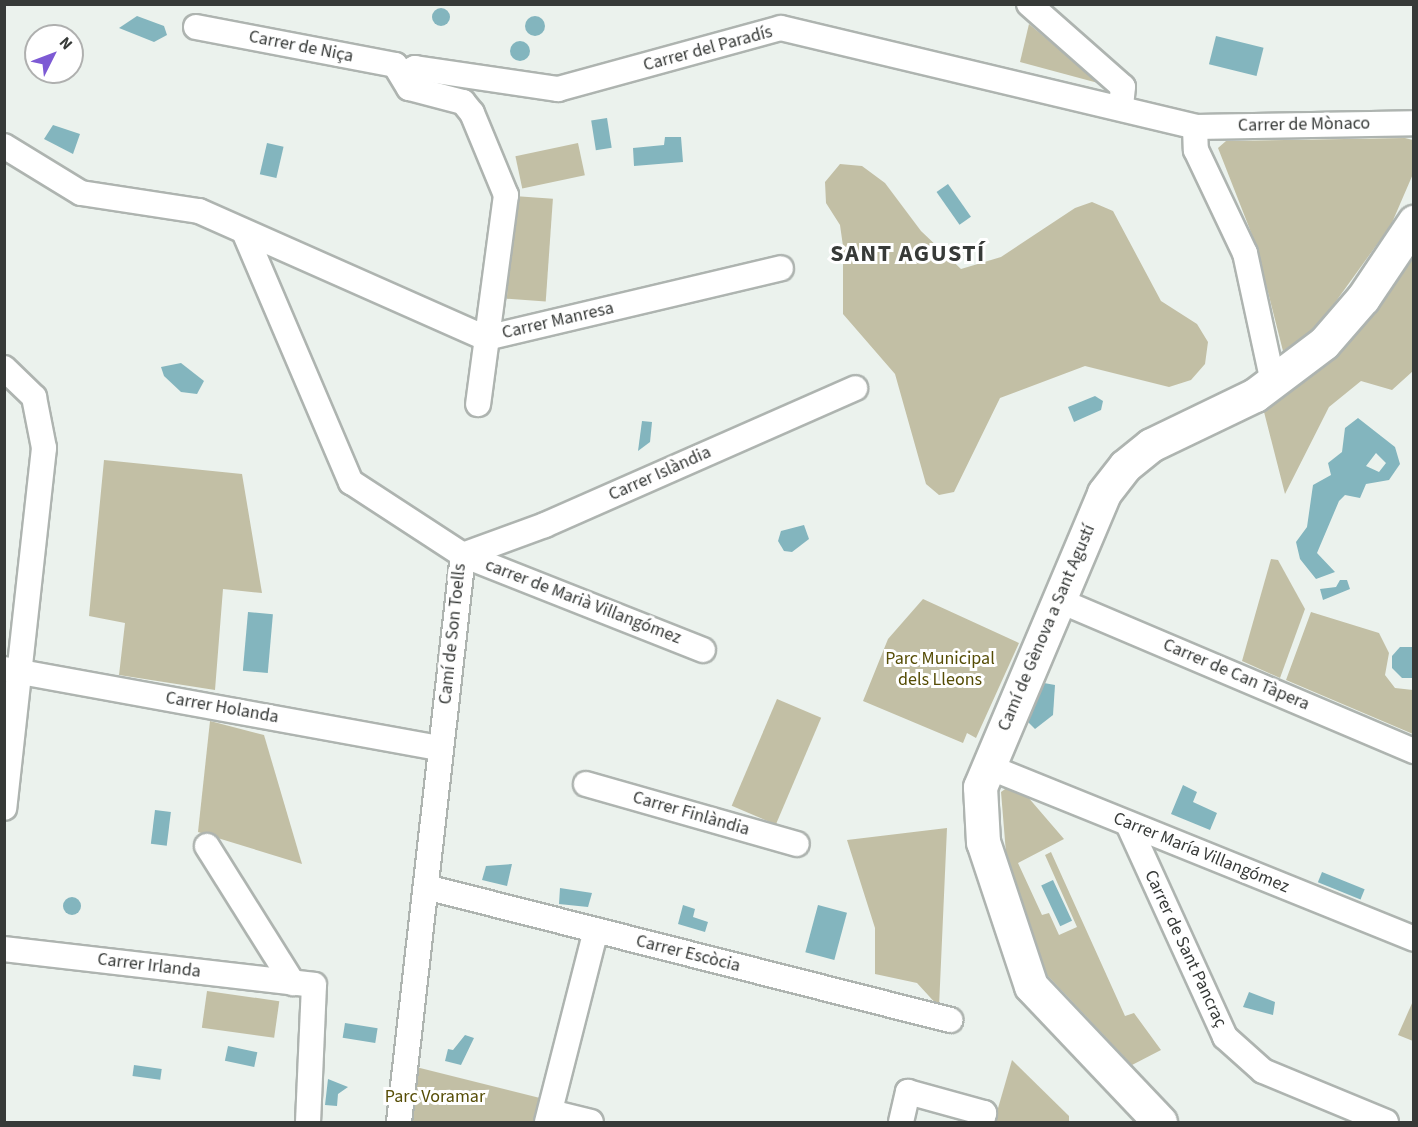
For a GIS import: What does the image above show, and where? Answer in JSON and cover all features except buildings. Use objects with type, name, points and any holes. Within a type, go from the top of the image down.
[{"type":"street","points":[[1029,4],[1123,87],[1121,106]]},
{"type":"street","name":"Carrer de Niça","points":[[196,27],[395,65],[402,75]]},
{"type":"street","name":"Carrer del Paradís","points":[[402,75],[415,68],[558,89],[781,28],[1121,106],[1195,127]]},
{"type":"street","points":[[402,75],[409,88],[463,102],[506,195],[478,404]]},
{"type":"street","name":"Carrer de Mònaco","points":[[1195,127],[1413,123]]},
{"type":"street","points":[[1195,127],[1196,150],[1245,253],[1273,382]]},
{"type":"street","points":[[4,146],[81,193],[199,211],[246,234]]},
{"type":"street","name":"Camí de Gènova a Sant Agustí","points":[[1160,1122],[1031,986],[983,842],[980,787],[1104,493],[1125,466],[1151,445],[1273,382],[1331,335],[1412,230]]},
{"type":"street","name":"Carrer Manresa","points":[[246,234],[486,338],[781,268]]},
{"type":"street","name":"Camí de Son Toells","points":[[246,234],[351,482],[463,555],[399,1122]]},
{"type":"street","points":[[4,368],[34,397],[44,448],[11,670],[4,808]]},
{"type":"street","name":"Carrer Islàndia","points":[[463,555],[545,525],[855,388]]},
{"type":"street","name":"carrer de Marià Villangómez","points":[[463,555],[703,650]]},
{"type":"street","name":"Carrer de Can Tàpera","points":[[1058,600],[1413,751]]},
{"type":"street","name":"Carrer Holanda","points":[[11,670],[440,748]]},
{"type":"street","name":"Carrer María Villangómez","points":[[989,766],[1413,939]]},
{"type":"street","name":"Carrer Finlàndia","points":[[586,784],[797,844]]},
{"type":"street","name":"Carrer de Sant Pancraç","points":[[1128,824],[1225,1037],[1263,1071],[1386,1122]]},
{"type":"street","points":[[207,846],[292,983]]},
{"type":"street","name":"Carrer Escòcia","points":[[426,887],[950,1020]]},
{"type":"street","points":[[591,1122],[548,1117],[596,930]]},
{"type":"street","name":"Carrer Irlanda","points":[[4,948],[314,985],[308,1122]]},
{"type":"street","points":[[901,1122],[908,1092],[984,1113],[982,1122]]},
{"type":"green space","points":[[1029,24],[1060,50],[1098,83],[1020,62]]},
{"type":"green space","points":[[1405,138],[1413,140],[1413,174],[1391,225],[1334,304],[1311,331],[1283,351],[1256,245],[1218,148],[1226,141]]},
{"type":"green space","points":[[578,143],[585,175],[522,189],[515,156]]},
{"type":"green space","points":[[840,164],[862,166],[885,183],[921,231],[961,269],[1001,257],[1075,208],[1092,202],[1113,211],[1161,301],[1197,324],[1208,342],[1205,364],[1191,380],[1169,387],[1085,366],[1000,398],[954,492],[939,495],[926,484],[895,374],[843,314],[843,246],[840,225],[826,203],[825,182]]},
{"type":"green space","points":[[514,196],[553,199],[546,301],[507,299]]},
{"type":"green space","points":[[1413,259],[1413,371],[1392,390],[1361,381],[1329,407],[1285,494],[1263,408],[1326,362]]},
{"type":"green space","points":[[104,460],[242,474],[262,593],[223,589],[215,690],[119,675],[125,623],[89,616]]},
{"type":"green space","points":[[1271,559],[1278,560],[1305,609],[1280,678],[1242,661]]},
{"type":"green space","name":"Parc Municipal dels Lleons","points":[[923,599],[1019,643],[976,738],[967,733],[963,743],[863,701],[888,639]]},
{"type":"green space","points":[[1311,612],[1379,633],[1389,653],[1385,675],[1395,688],[1413,690],[1413,734],[1286,680]]},
{"type":"green space","points":[[777,699],[821,718],[776,825],[732,806]]},
{"type":"green space","points":[[210,721],[264,735],[302,864],[198,832]]},
{"type":"green space","points":[[1008,787],[1027,796],[1064,839],[1018,863],[1042,915],[1049,913],[1059,935],[1077,927],[1045,855],[1051,852],[1125,1016],[1134,1013],[1161,1050],[1132,1065],[1047,975],[1006,853],[1001,792]]},
{"type":"green space","points":[[947,828],[939,1007],[917,983],[875,974],[875,928],[847,840]]},
{"type":"green space","points":[[207,991],[279,1001],[274,1038],[202,1028]]},
{"type":"green space","points":[[1413,1001],[1413,1041],[1398,1035]]},
{"type":"green space","points":[[1012,1060],[1069,1116],[1069,1122],[994,1122]]},
{"type":"green space","name":"Parc Voramar","points":[[412,1066],[544,1099],[538,1122],[406,1122]]},
{"type":"water","points":[[441,8],[449,13],[450,17],[445,25],[441,26],[433,21],[432,17],[437,9]]},
{"type":"water","points":[[137,16],[164,26],[167,35],[154,42],[119,28]]},
{"type":"water","points":[[535,16],[542,19],[545,26],[542,33],[535,36],[528,33],[525,26],[528,19]]},
{"type":"water","points":[[1216,36],[1264,48],[1257,76],[1209,64]]},
{"type":"water","points":[[520,41],[527,44],[530,51],[527,58],[520,61],[513,58],[510,51],[513,44]]},
{"type":"water","points":[[607,118],[612,148],[596,150],[591,121]]},
{"type":"water","points":[[53,125],[80,134],[73,154],[44,139]]},
{"type":"water","points":[[665,137],[681,137],[683,162],[634,166],[633,148],[664,145]]},
{"type":"water","points":[[267,143],[284,147],[276,178],[260,174]]},
{"type":"water","points":[[948,184],[971,217],[959,225],[937,192]]},
{"type":"water","points":[[181,363],[204,381],[197,394],[181,392],[164,376],[161,367]]},
{"type":"water","points":[[1095,396],[1103,401],[1101,410],[1074,422],[1068,407]]},
{"type":"water","points":[[1358,418],[1395,447],[1400,464],[1389,480],[1366,484],[1360,498],[1345,495],[1339,501],[1317,553],[1335,572],[1316,579],[1300,559],[1296,542],[1307,527],[1313,485],[1331,475],[1328,463],[1342,452],[1345,428]],"holes":[[[1376,453],[1386,463],[1379,472],[1366,466]]]},
{"type":"water","points":[[642,421],[652,422],[650,442],[638,451]]},
{"type":"water","points":[[804,525],[809,539],[792,552],[784,551],[778,541],[781,531]]},
{"type":"water","points":[[1340,580],[1347,580],[1350,589],[1323,600],[1320,589],[1336,587]]},
{"type":"water","points":[[248,612],[273,614],[268,673],[243,671]]},
{"type":"water","points":[[1400,647],[1413,647],[1413,678],[1402,678],[1392,668],[1392,656]]},
{"type":"water","points":[[1044,683],[1055,685],[1053,715],[1035,729],[1028,722]]},
{"type":"water","points":[[1183,785],[1197,792],[1193,802],[1217,813],[1210,830],[1171,814]]},
{"type":"water","points":[[155,810],[171,812],[167,846],[151,844]]},
{"type":"water","points":[[512,864],[507,886],[482,880],[486,866]]},
{"type":"water","points":[[1322,872],[1365,889],[1361,899],[1318,882]]},
{"type":"water","points":[[1053,880],[1072,921],[1060,926],[1041,885]]},
{"type":"water","points":[[560,888],[592,893],[588,907],[559,904]]},
{"type":"water","points":[[72,897],[78,900],[81,906],[78,912],[72,915],[66,912],[63,906],[66,900]]},
{"type":"water","points":[[683,905],[695,909],[693,917],[708,922],[705,932],[678,924]]},
{"type":"water","points":[[818,905],[847,913],[834,960],[805,952]]},
{"type":"water","points":[[1249,992],[1275,1002],[1273,1015],[1243,1007]]},
{"type":"water","points":[[345,1023],[378,1028],[375,1043],[343,1038]]},
{"type":"water","points":[[465,1035],[474,1038],[461,1065],[445,1061],[448,1049],[453,1050]]},
{"type":"water","points":[[228,1046],[257,1052],[254,1067],[225,1061]]},
{"type":"water","points":[[134,1065],[162,1069],[160,1080],[132,1076]]},
{"type":"water","points":[[328,1079],[348,1087],[338,1094],[337,1106],[325,1105]]},
{"type":"district","name":"SANT AGUSTÍ","points":[[908,254]]}]
